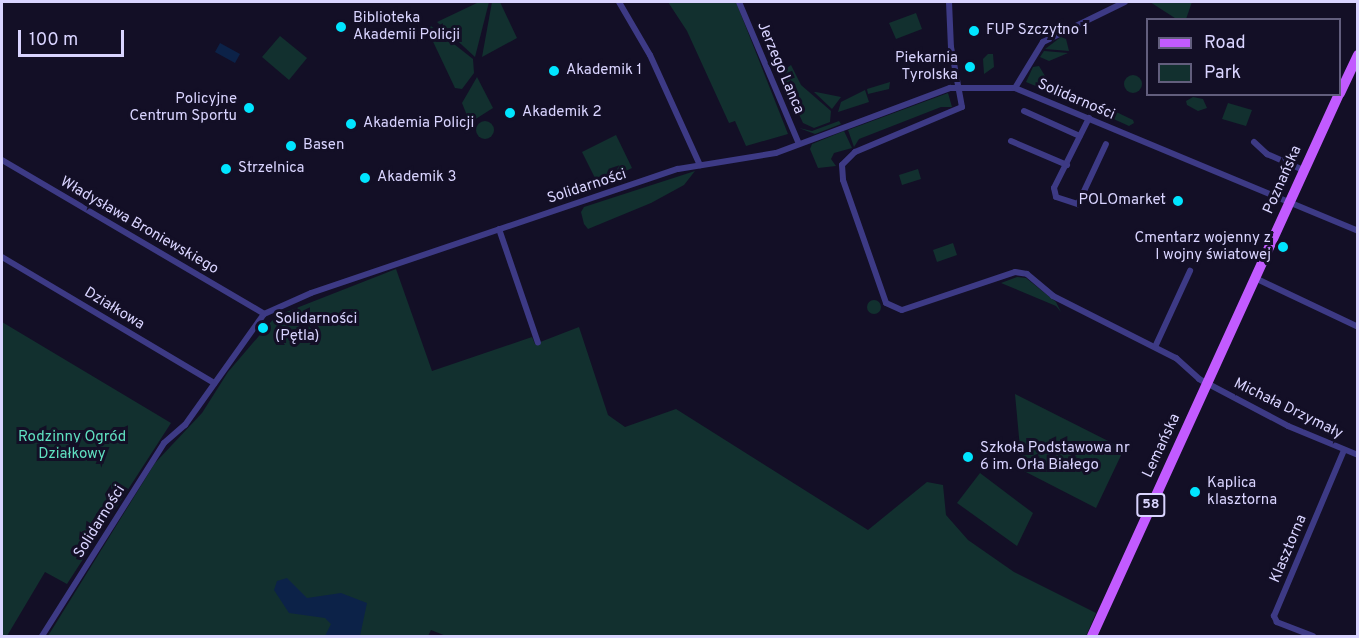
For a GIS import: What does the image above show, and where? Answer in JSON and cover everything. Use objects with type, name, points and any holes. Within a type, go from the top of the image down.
[{"type":"main road","name":"Poznańska","points":[[1341,90],[1358,55]]},
{"type":"main road","name":"Poznańska","points":[[1255,278],[1338,96]]},
{"type":"main road","name":"Lemańska","points":[[1094,632],[1255,278]]},
{"type":"street","points":[[619,2],[650,55],[700,165]]},
{"type":"street","name":"Jerzego Lanca","points":[[740,2],[799,144]]},
{"type":"street","points":[[949,2],[951,47],[959,87]]},
{"type":"street","points":[[1015,88],[1043,42],[1125,2]]},
{"type":"street","name":"Solidarności","points":[[42,636],[164,443],[185,425],[264,314],[311,293],[499,229],[700,165],[765,156],[925,95],[959,87],[1015,88],[1288,204],[1300,206],[1358,231]]},
{"type":"street","name":"Michała Drzymały","points":[[959,87],[960,109],[855,152],[842,165],[843,180],[886,303],[902,309],[1020,272],[1053,296],[1155,347],[1208,383],[1288,426],[1358,455]]},
{"type":"street","points":[[1024,111],[1080,136]]},
{"type":"street","points":[[1089,118],[1053,193],[1078,204],[1106,144]]},
{"type":"street","points":[[1011,141],[1066,165]]},
{"type":"street","points":[[1254,142],[1268,154],[1303,170]]},
{"type":"street","name":"Władysława Broniewskiego","points":[[2,160],[264,314]]},
{"type":"street","points":[[499,229],[538,343]]},
{"type":"street","name":"Działkowa","points":[[2,257],[214,383]]},
{"type":"street","points":[[1155,347],[1190,271]]},
{"type":"street","points":[[1255,278],[1358,327]]},
{"type":"street","name":"Klasztorna","points":[[1313,636],[1278,622],[1274,616],[1344,450]]},
{"type":"green space","points":[[479,2],[489,2],[475,57],[437,22]]},
{"type":"green space","points":[[492,2],[500,2],[517,38],[482,57]]},
{"type":"green space","points":[[668,2],[736,2],[788,134],[746,146],[735,121],[729,123],[687,31]]},
{"type":"green space","points":[[1150,2],[1192,2],[1186,18],[1175,18]]},
{"type":"green space","points":[[916,13],[922,29],[896,39],[889,23]]},
{"type":"green space","points":[[431,26],[473,59],[474,73],[462,89],[455,88],[428,31]]},
{"type":"green space","points":[[280,36],[307,58],[289,80],[262,57]]},
{"type":"green space","points":[[1061,37],[1066,39],[1069,51],[1045,49]]},
{"type":"green space","points":[[1044,51],[1068,53],[1049,61],[1040,57]]},
{"type":"green space","points":[[988,54],[993,54],[994,67],[984,74],[983,59]]},
{"type":"green space","points":[[791,65],[801,85],[831,111],[830,122],[814,128],[803,123],[780,73]]},
{"type":"green space","points":[[1039,66],[1048,81],[1068,91],[1065,98],[1026,82],[1033,67]]},
{"type":"green space","points":[[1129,75],[1137,75],[1142,80],[1140,91],[1129,93],[1124,88],[1124,80]]},
{"type":"green space","points":[[477,77],[493,108],[474,120],[468,118],[462,103]]},
{"type":"green space","points":[[890,82],[889,89],[868,94],[867,89]]},
{"type":"green space","points":[[865,90],[869,102],[838,112],[841,102]]},
{"type":"green space","points":[[814,92],[816,92],[841,97],[832,109]]},
{"type":"green space","points":[[1070,92],[1108,108],[1103,112],[1106,114],[1067,99]]},
{"type":"green space","points":[[948,93],[952,107],[941,107],[859,139],[854,147],[848,130]]},
{"type":"green space","points":[[1193,97],[1203,99],[1207,108],[1198,111],[1187,105],[1186,101]]},
{"type":"green space","points":[[1228,103],[1252,110],[1246,126],[1222,119]]},
{"type":"green space","points":[[1110,109],[1133,120],[1134,123],[1129,126],[1107,116]]},
{"type":"green space","points":[[481,121],[489,121],[494,126],[492,137],[481,139],[476,134],[476,126]]},
{"type":"green space","points":[[839,121],[841,124],[815,134],[799,128],[812,131]]},
{"type":"green space","points":[[844,131],[852,148],[834,153],[831,159],[836,166],[818,168],[810,149],[812,144]]},
{"type":"green space","points":[[616,135],[632,168],[598,184],[582,152]]},
{"type":"green space","points":[[918,169],[921,179],[902,185],[899,175]]},
{"type":"green space","points":[[695,171],[684,185],[651,203],[588,229],[584,224],[581,212],[584,207]]},
{"type":"green space","points":[[953,243],[957,255],[937,262],[933,250]]},
{"type":"green space","points":[[396,269],[432,371],[532,337],[535,344],[579,327],[608,415],[625,427],[676,409],[868,530],[927,482],[943,485],[946,515],[968,540],[1014,572],[1096,613],[1086,636],[446,636],[431,630],[428,636],[48,636],[155,463],[202,413],[228,372],[276,316]]},
{"type":"green space","points":[[1017,277],[1026,278],[1056,302],[1061,312],[1056,306],[1001,283]]},
{"type":"green space","points":[[871,300],[877,300],[881,307],[877,314],[871,314],[867,310],[867,304]]},
{"type":"green space","name":"Rodzinny Ogród Działkowy","points":[[2,322],[171,423],[67,584],[45,572],[7,636],[2,636]]},
{"type":"green space","points":[[1015,394],[1124,449],[1096,508],[1022,470]]},
{"type":"green space","points":[[980,473],[1033,513],[1017,546],[957,503]]},
{"type":"water","points":[[220,43],[240,54],[235,63],[215,52]]},
{"type":"water","points":[[287,578],[307,598],[341,593],[367,603],[360,636],[325,636],[331,624],[325,618],[289,613],[274,590],[277,581]]},
{"type":"place","name":"Biblioteka Akademii Policji","points":[[341,27]]},
{"type":"place","name":"FUP Szczytno 1","points":[[974,31]]},
{"type":"place","name":"Piekarnia Tyrolska","points":[[970,67]]},
{"type":"place","name":"Akademik 1","points":[[554,71]]},
{"type":"place","name":"Policyjne Centrum Sportu","points":[[249,108]]},
{"type":"place","name":"Akademik 2","points":[[510,113]]},
{"type":"place","name":"Akademia Policji","points":[[351,124]]},
{"type":"place","name":"Basen","points":[[291,146]]},
{"type":"place","name":"Strzelnica","points":[[226,169]]},
{"type":"place","name":"Akademik 3","points":[[365,178]]},
{"type":"place","name":"POLOmarket","points":[[1178,201]]},
{"type":"place","name":"Cmentarz wojenny z I wojny światowej","points":[[1283,247]]},
{"type":"place","name":"Solidarności (Pętla)","points":[[263,328]]},
{"type":"place","name":"Szkoła Podstawowa nr 6 im. Orła Białego","points":[[968,457]]},
{"type":"place","name":"Kaplica klasztorna","points":[[1195,492]]}]
